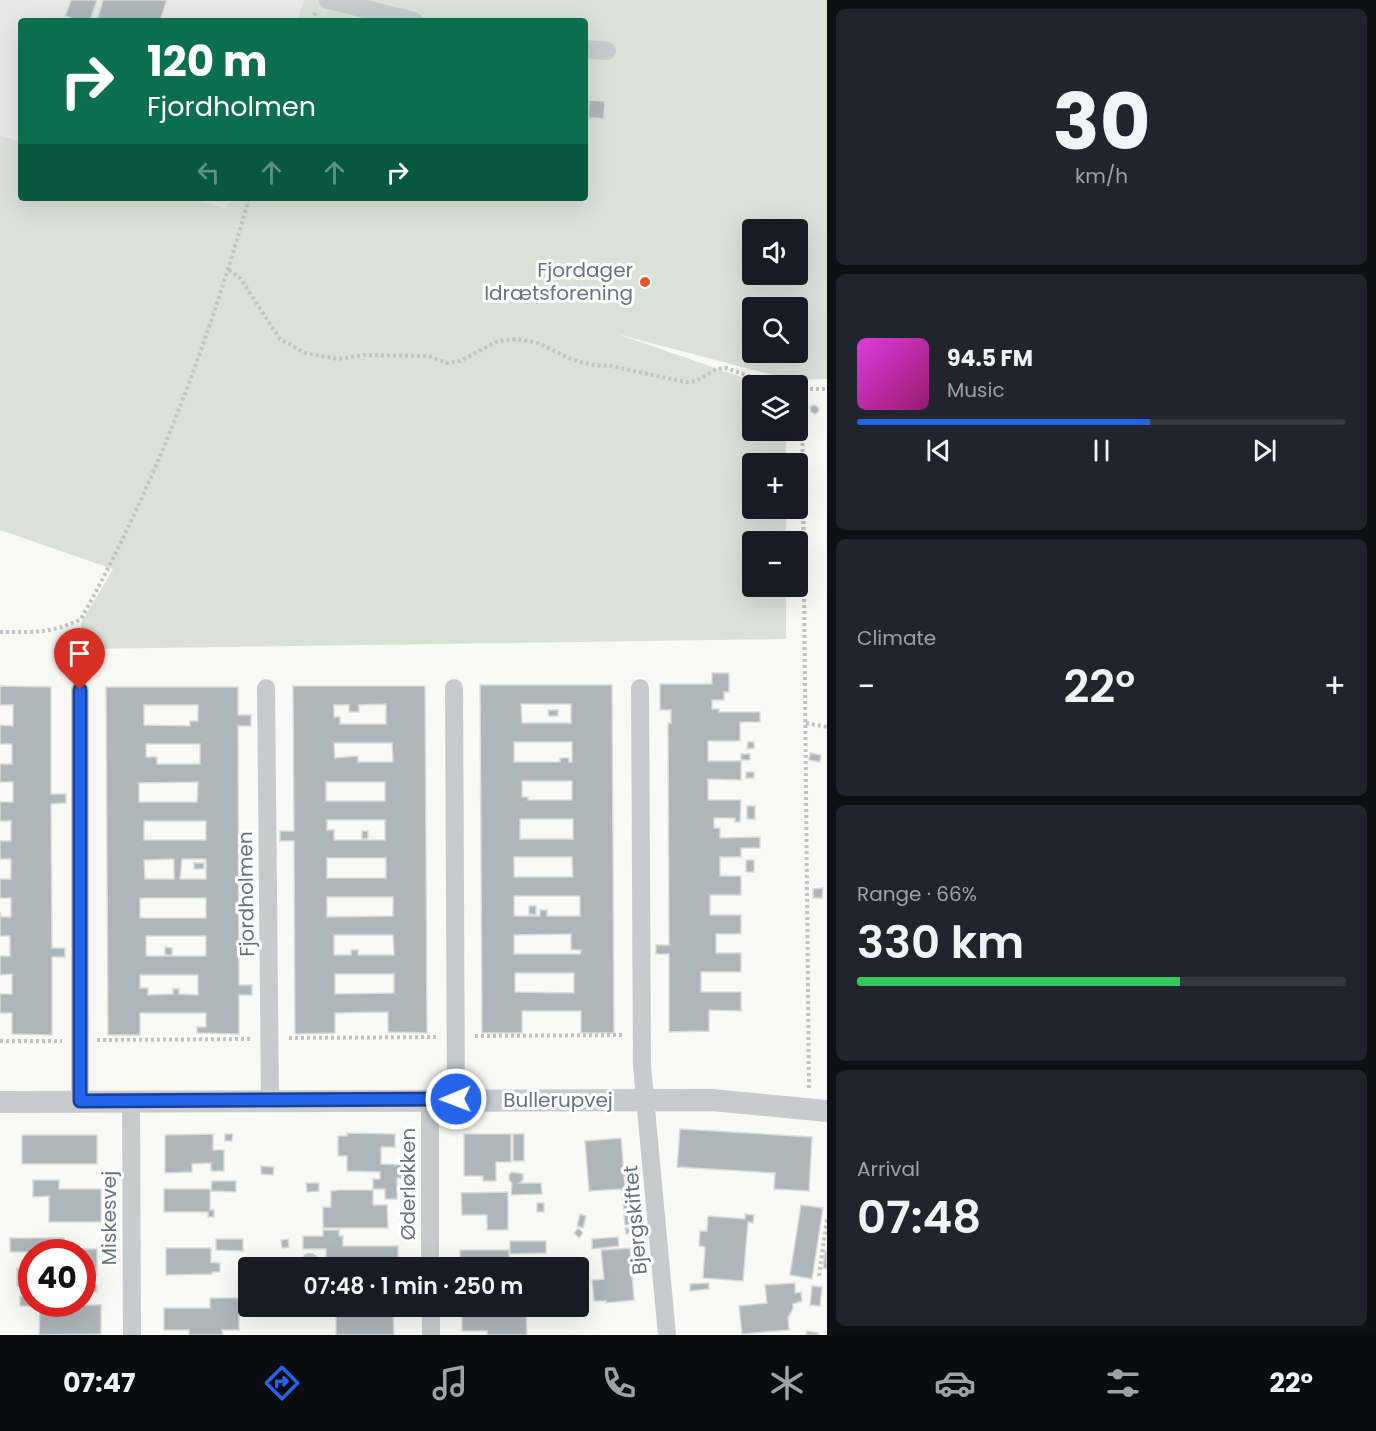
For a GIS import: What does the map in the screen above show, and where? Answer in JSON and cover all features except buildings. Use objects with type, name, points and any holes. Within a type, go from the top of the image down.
[{"type":"street","points":[[328,0],[402,18]]},
{"type":"street","points":[[588,49],[607,51]]},
{"type":"street","name":"Fjordholmen","points":[[266,688],[270,1100]]},
{"type":"street","points":[[454,688],[456,1099]]},
{"type":"street","points":[[640,688],[642,1066],[646,1100]]},
{"type":"street","points":[[80,690],[80,1101]]},
{"type":"street","name":"Øderløkken","points":[[430,1100],[430,1257]]},
{"type":"street","name":"Bjergskiftet","points":[[646,1100],[667,1335]]},
{"type":"street","name":"Bullerupvej","points":[[0,1102],[712,1100],[818,1109]]},
{"type":"street","name":"Miskesvej","points":[[131,1101],[132,1335]]},
{"type":"street","points":[[430,1317],[431,1335]]},
{"type":"path","points":[[0,632],[44,632],[63,628],[81,619],[170,436],[229,270],[248,201]]},
{"type":"path","points":[[229,270],[240,278],[280,339],[305,353],[338,359],[363,355],[428,356],[447,363],[460,361],[498,341],[517,339],[538,343],[573,360],[592,365],[611,366],[686,382],[693,383],[718,367],[746,375]]},
{"type":"path","points":[[808,389],[827,389]]},
{"type":"path","points":[[801,441],[806,723],[818,1109]]},
{"type":"path","points":[[806,723],[827,727]]},
{"type":"path","points":[[0,1041],[642,1035]]},
{"type":"path","points":[[819,1276],[827,1219]]},
{"type":"shaded area","points":[[0,0],[304,0],[297,18],[18,18],[18,141],[0,135]]},
{"type":"shaded area","points":[[304,0],[827,0],[827,379],[808,380],[808,375],[773,375],[617,334],[742,377],[742,441],[786,441],[786,453],[742,453],[742,519],[786,519],[786,531],[742,531],[742,597],[786,597],[786,639],[83,649],[81,623],[113,569],[0,530],[0,135],[18,141],[18,201],[201,201],[226,209],[229,201],[588,201],[588,18],[297,18]]},
{"type":"shaded area","points":[[200,201],[229,201],[226,210]]},
{"type":"shaded area","points":[[310,1253],[317,1257],[303,1257]]},
{"type":"place","name":"Fjordager Idrætsforening","points":[[645,282]]},
{"type":"route","points":[[80,690],[80,1101],[456,1099]]}]
